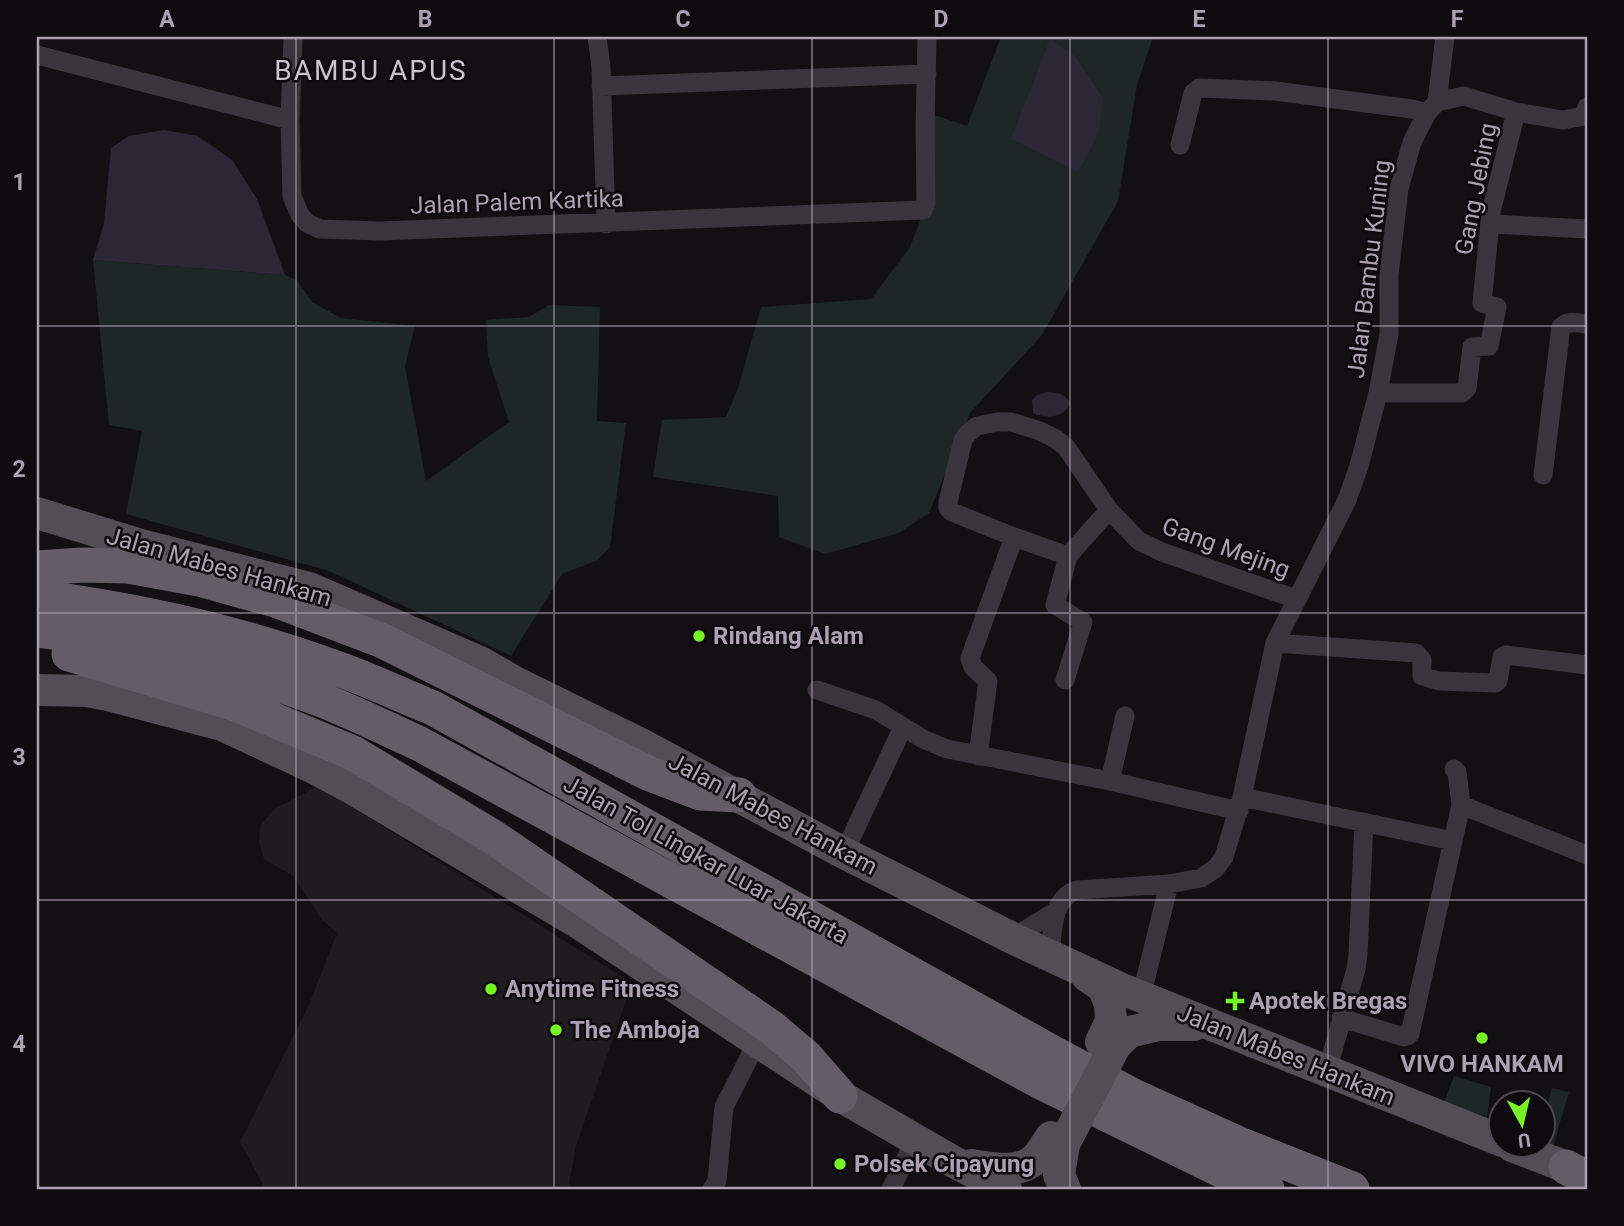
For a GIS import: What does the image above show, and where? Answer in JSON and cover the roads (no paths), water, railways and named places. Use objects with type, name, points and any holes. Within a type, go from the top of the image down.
[{"type":"highway","points":[[37,568],[128,566],[199,579],[275,600],[383,641],[650,774],[700,793],[739,795]]},
{"type":"highway","name":"Jalan Tol Lingkar Luar Jakarta","points":[[37,597],[81,602],[177,621],[271,646],[344,671],[433,708],[1133,1096],[1239,1144],[1352,1189]]},
{"type":"highway","name":"Jalan Tol Lingkar Luar Jakarta","points":[[37,630],[73,634],[155,651],[244,673],[323,701],[419,744],[1039,1082],[1227,1173],[1267,1189]]},
{"type":"highway","points":[[37,644],[233,703],[353,753],[493,836],[772,1028],[806,1057],[840,1096]]},
{"type":"main road","name":"Jalan Mabes Hankam","points":[[37,513],[141,545],[309,588],[482,663],[1012,938],[1140,997],[1488,1135]]},
{"type":"main road","points":[[37,690],[87,691],[222,724],[312,767],[577,922],[840,1096],[1005,1189]]},
{"type":"main road","points":[[954,1162],[1012,1169],[1025,1166],[1058,1140],[1108,1044],[1111,1021],[1110,1004],[1103,987],[1062,961]]},
{"type":"main road","points":[[1108,1044],[1129,1032],[1159,1025],[1210,1025]]},
{"type":"main road","points":[[1058,1140],[1059,1175],[1065,1189]]},
{"type":"main road","points":[[1546,1160],[1580,1174]]},
{"type":"street","name":"Jalan Palem Kartika","points":[[293,37],[290,120],[292,195],[300,215],[307,223],[320,229],[380,231],[923,210],[926,204],[927,37]]},
{"type":"street","points":[[595,37],[601,57],[606,224]]},
{"type":"street","name":"Jalan Bambu Kuning","points":[[1012,938],[1055,912],[1069,893],[1077,890],[1169,884],[1201,878],[1216,869],[1224,857],[1240,804],[1275,643],[1340,515],[1354,481],[1378,393],[1389,334],[1389,275],[1399,189],[1412,142],[1432,107],[1445,37]]},
{"type":"street","points":[[37,55],[290,120]]},
{"type":"street","points":[[601,86],[927,74]]},
{"type":"street","points":[[1181,145],[1193,93],[1199,88],[1275,92],[1412,109],[1432,107],[1464,96],[1516,112],[1563,121],[1586,114]]},
{"type":"street","name":"Gang Jebing","points":[[1378,393],[1462,393],[1467,388],[1472,347],[1489,346],[1497,308],[1482,303],[1490,224],[1516,112]]},
{"type":"street","points":[[1490,224],[1587,229]]},
{"type":"street","points":[[1543,475],[1561,327],[1570,322],[1587,324]]},
{"type":"street","name":"Gang Mejing","points":[[1014,537],[951,512],[948,508],[963,440],[968,432],[987,423],[1019,424],[1056,439],[1073,456],[1109,510],[1130,534],[1149,547],[1296,600]]},
{"type":"street","points":[[1065,680],[1083,624],[1055,605],[1068,556],[1109,510]]},
{"type":"street","points":[[978,756],[988,681],[973,667],[970,658],[1014,537],[1068,556]]},
{"type":"street","points":[[1275,643],[1416,653],[1422,660],[1422,676],[1438,681],[1495,684],[1498,681],[1502,657],[1506,655],[1587,665]]},
{"type":"street","points":[[817,690],[876,710],[935,745],[978,756],[1240,804],[1364,822],[1453,841]]},
{"type":"street","points":[[1110,781],[1125,716]]},
{"type":"street","points":[[844,853],[903,727]]},
{"type":"street","points":[[1341,1018],[1404,1037],[1410,1034],[1461,805],[1457,772],[1454,769]]},
{"type":"street","points":[[1461,805],[1587,856]]},
{"type":"street","points":[[1326,1071],[1356,969],[1364,822]]},
{"type":"street","points":[[1140,997],[1169,884]]},
{"type":"street","points":[[1055,912],[1062,961]]},
{"type":"street","points":[[712,1189],[717,1181],[724,1107],[758,1043]]},
{"type":"street","points":[[891,1189],[915,1139]]},
{"type":"place","name":"Rindang Alam","points":[[699,636]]},
{"type":"place","name":"Anytime Fitness","points":[[491,989]]},
{"type":"place","name":"Apotek Bregas","points":[[1235,1001]]},
{"type":"place","name":"The Amboja","points":[[556,1030]]},
{"type":"place","name":"VIVO HANKAM","points":[[1482,1038]]},
{"type":"place","name":"Polsek Cipayung","points":[[840,1164]]},
{"type":"district","name":"BAMBU APUS","points":[[371,70]]}]
